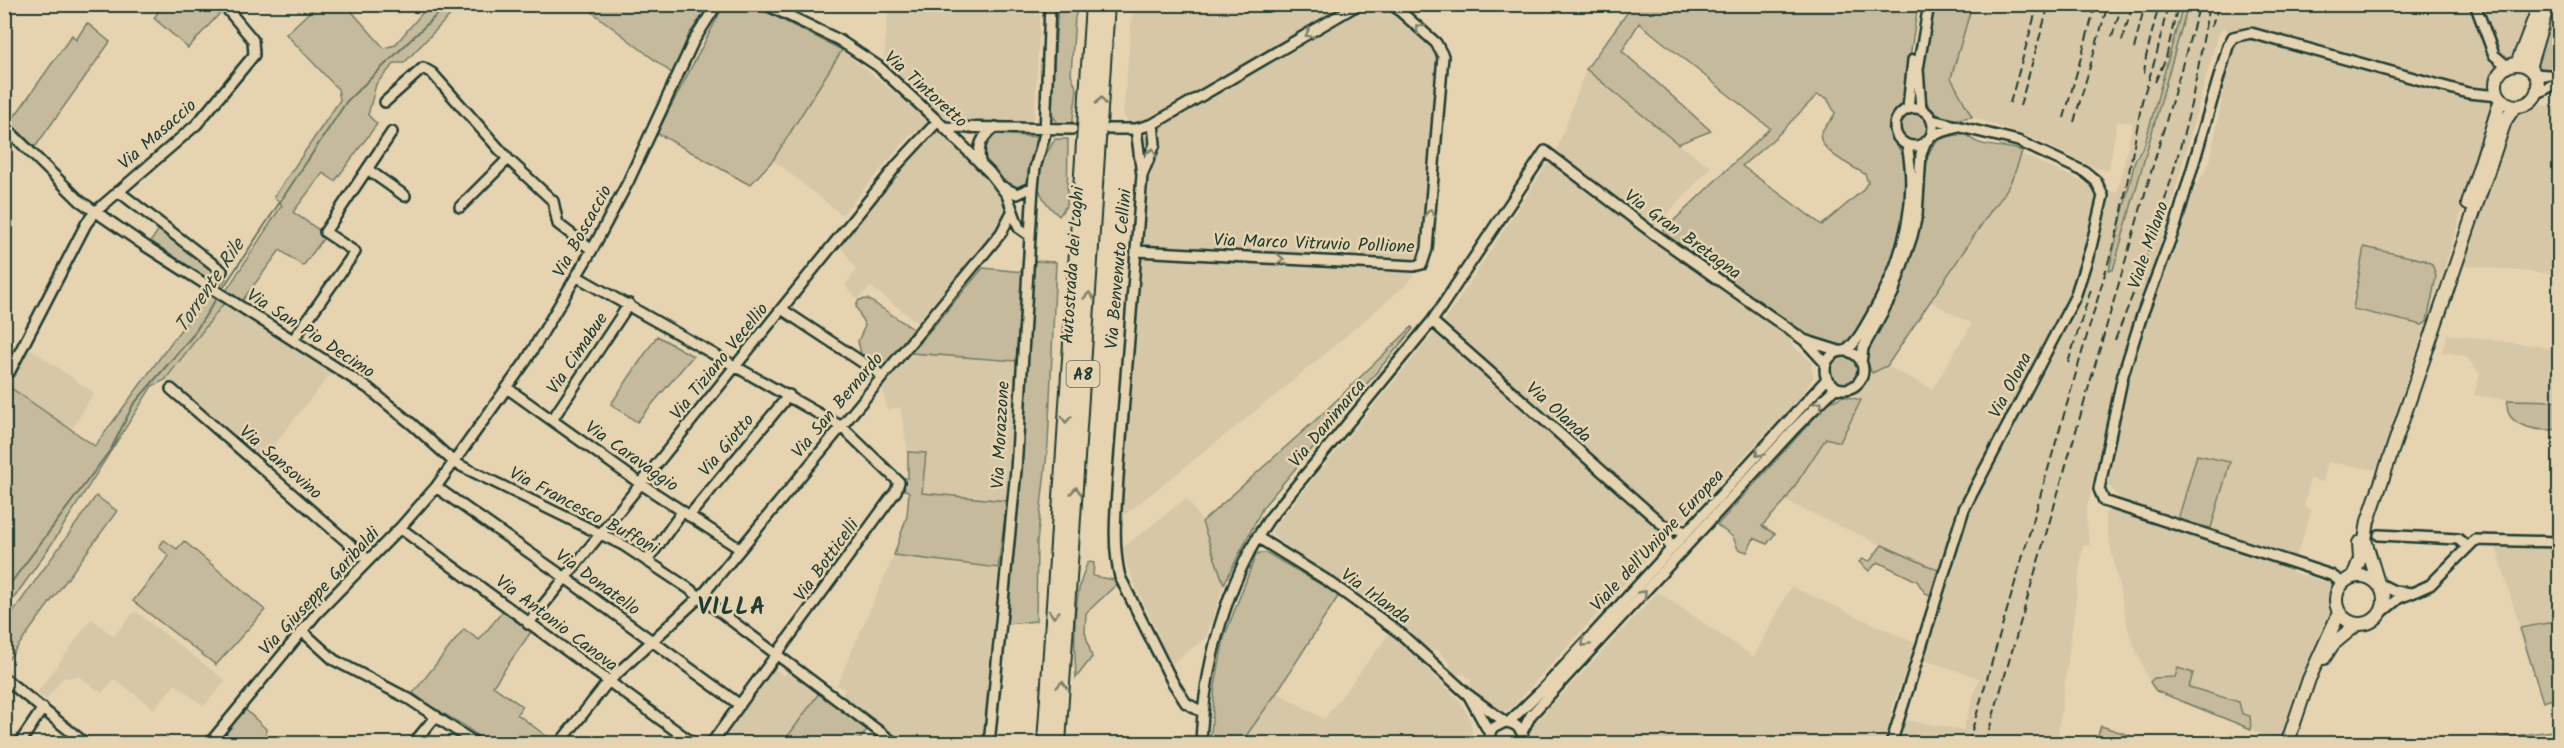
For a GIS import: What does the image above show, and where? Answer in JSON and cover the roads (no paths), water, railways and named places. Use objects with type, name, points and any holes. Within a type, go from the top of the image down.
[{"type":"highway","name":"Autostrada dei Laghi","points":[[1045,744],[1093,4]]},
{"type":"highway","name":"Autostrada dei Laghi","points":[[1058,744],[1107,4]]},
{"type":"main road","points":[[2522,68],[2540,4]]},
{"type":"main road","points":[[2522,68],[2548,4]]},
{"type":"main road","points":[[2356,625],[2350,623],[2336,606],[2345,583],[2360,559],[2359,534],[2364,514],[2423,346],[2497,119],[2500,98],[2496,83],[2502,70],[2522,68],[2537,80],[2536,94],[2528,103],[2515,106],[2500,98]]},
{"type":"main road","points":[[2293,744],[2325,656],[2333,644],[2356,625],[2371,622],[2382,612],[2385,597],[2378,583],[2365,540],[2368,521],[2502,132],[2515,106]]},
{"type":"main road","points":[[2345,583],[2366,576],[2378,583]]},
{"type":"main road","points":[[2287,744],[2309,679],[2340,613]]},
{"type":"street","name":"Via Masaccio","points":[[7,369],[86,224],[95,212],[197,124],[250,62],[255,48],[249,33],[223,4]]},
{"type":"street","name":"Via Boscaccio","points":[[454,463],[526,361],[592,250],[628,182],[693,42],[717,4]]},
{"type":"street","name":"Via Tintoretto","points":[[765,4],[839,40],[864,56],[980,162],[1001,186],[1011,202],[1012,212],[1019,228],[1029,236]]},
{"type":"street","name":"Via Morazzone","points":[[988,744],[1014,492],[1033,187],[1037,158],[1043,144],[1045,129],[1050,4]]},
{"type":"street","points":[[1108,129],[1136,129],[1154,124],[1359,4]]},
{"type":"street","name":"Via Marco Vitruvio Pollione","points":[[1137,251],[1414,266],[1422,264],[1427,249],[1443,56],[1437,43],[1392,4]]},
{"type":"street","points":[[1908,108],[1922,4]]},
{"type":"street","points":[[1921,109],[1918,69],[1929,4]]},
{"type":"street","points":[[2475,4],[2494,55],[2522,68],[2559,76]]},
{"type":"street","name":"Viale Milano","points":[[2345,583],[2331,575],[2104,501],[2099,489],[2123,375],[2142,315],[2175,227],[2228,46],[2233,37],[2251,33],[2468,93],[2500,98]]},
{"type":"street","points":[[385,102],[423,68],[432,73],[508,159],[552,201],[558,224],[592,250]]},
{"type":"street","points":[[2536,94],[2559,81]]},
{"type":"street","points":[[1028,128],[1037,120],[1045,100]]},
{"type":"street","points":[[1908,108],[1921,109],[1926,111],[1932,120],[1932,135],[1925,143],[1916,146],[1907,145],[1897,136],[1895,129],[1898,116],[1908,108]]},
{"type":"street","name":"Via Olona","points":[[1891,744],[1964,509],[2075,297],[2091,247],[2103,196],[2096,181],[2076,167],[2018,141],[1932,120]]},
{"type":"street","points":[[941,124],[996,128],[1068,129],[1043,144]]},
{"type":"street","name":"Via Tiziano Vecellio","points":[[528,624],[734,367],[783,310],[898,164],[941,124]]},
{"type":"street","name":"Via Benvenuto Cellini","points":[[1142,175],[1155,144],[1154,124]]},
{"type":"street","name":"Via San Pio Decimo","points":[[4,126],[80,201],[214,291],[368,388],[454,463]]},
{"type":"street","name":"Via Olona","points":[[1932,135],[1960,127]]},
{"type":"street","points":[[980,162],[979,150],[982,138],[996,128]]},
{"type":"street","name":"Via Benvenuto Cellini","points":[[1136,129],[1142,175],[1115,525],[1118,570],[1177,689],[1186,703],[1202,712]]},
{"type":"street","points":[[293,340],[355,252],[325,232],[392,132]]},
{"type":"street","name":"Viale dell'Unione Europea","points":[[1524,740],[1531,715],[1796,427],[1836,387],[1843,389],[1857,384],[1863,370],[1861,363],[1863,348],[1893,293],[1912,236],[1917,215],[1921,154],[1925,143]]},
{"type":"street","points":[[1836,387],[1827,379],[1826,364],[1833,354],[1853,345],[1877,307],[1896,266],[1910,212],[1911,172],[1907,145]]},
{"type":"street","name":"Via Gran Bretagna","points":[[1545,151],[1654,234],[1804,340],[1826,364]]},
{"type":"street","name":"Via Danimarca","points":[[1201,744],[1205,687],[1220,630],[1231,593],[1257,537],[1283,501],[1432,321],[1545,151]]},
{"type":"street","points":[[460,207],[508,159]]},
{"type":"street","points":[[367,169],[405,196]]},
{"type":"street","points":[[1001,186],[1017,194],[1033,187]]},
{"type":"street","points":[[118,190],[222,271]]},
{"type":"street","name":"Via San Bernardo","points":[[559,744],[608,682],[700,598],[1001,233],[1012,212]]},
{"type":"street","points":[[1001,233],[1011,228],[1019,228]]},
{"type":"street","points":[[576,276],[629,304],[734,367],[789,395],[842,427]]},
{"type":"street","name":"Via Cimabue","points":[[552,420],[629,304]]},
{"type":"street","points":[[783,310],[883,376]]},
{"type":"street","name":"Via Olanda","points":[[1432,321],[1665,527],[1687,532]]},
{"type":"street","name":"Via Gran Bretagna","points":[[1804,340],[1842,351]]},
{"type":"street","points":[[1842,351],[1852,353],[1861,363]]},
{"type":"street","name":"Viale dell'Unione Europea","points":[[1489,732],[1495,725],[1507,722],[1543,688],[1827,379]]},
{"type":"street","name":"Via Sansovino","points":[[171,388],[369,560]]},
{"type":"street","name":"Via Caravaggio","points":[[507,388],[641,484],[740,549]]},
{"type":"street","name":"Via Giotto","points":[[647,561],[789,395]]},
{"type":"street","name":"Via Botticelli","points":[[711,744],[896,491],[899,482],[842,427]]},
{"type":"street","name":"Via Giuseppe Garibaldi","points":[[209,744],[302,631],[400,528],[436,488],[454,463]]},
{"type":"street","name":"Via Francesco Buffoni","points":[[454,463],[600,533],[647,561],[896,744]]},
{"type":"street","name":"Via Donatello","points":[[436,488],[564,577],[740,705]]},
{"type":"street","points":[[1665,527],[1671,550]]},
{"type":"street","name":"Via Antonio Canova","points":[[400,528],[694,744]]},
{"type":"street","points":[[2379,535],[2458,538],[2466,547]]},
{"type":"street","name":"Via Irlanda","points":[[1257,537],[1328,582],[1400,633],[1467,694],[1507,722]]},
{"type":"street","points":[[2382,612],[2399,598],[2430,585],[2475,540],[2559,542]]},
{"type":"street","points":[[2378,583],[2394,591],[2412,593]]},
{"type":"street","points":[[302,631],[334,660],[382,684],[477,744]]},
{"type":"street","points":[[4,678],[83,742]]},
{"type":"street","name":"Via Irlanda","points":[[1467,694],[1489,732]]},
{"type":"street","points":[[19,744],[43,708]]},
{"type":"street","points":[[413,744],[436,716]]},
{"type":"street","name":"Viale dell'Unione Europea","points":[[1507,722],[1518,727],[1524,740]]},
{"type":"street","points":[[1488,744],[1489,732]]},
{"type":"waterway","name":"Torrente Rile","points":[[221,291],[347,101],[448,4]]},
{"type":"waterway","name":"Torrente Rile","points":[[4,592],[111,449],[133,405],[193,335],[218,296]]},
{"type":"railway","points":[[2010,103],[2038,4]]},
{"type":"railway","points":[[2020,106],[2049,4]]},
{"type":"railway","points":[[2064,118],[2096,4]]},
{"type":"railway","points":[[2074,122],[2108,4]]},
{"type":"railway","points":[[2112,37],[2122,4]]},
{"type":"railway","points":[[2122,41],[2133,4]]},
{"type":"railway","points":[[2134,49],[2145,4]]},
{"type":"railway","points":[[2144,74],[2159,4]]},
{"type":"railway","points":[[1968,744],[2120,222],[2142,101],[2157,53],[2168,4]]},
{"type":"railway","points":[[2155,82],[2166,58],[2178,4]]},
{"type":"railway","points":[[1985,744],[2200,4]]},
{"type":"railway","points":[[2115,340],[2147,256],[2174,171],[2192,99],[2209,4]]},
{"type":"railway","points":[[2211,27],[2220,4]]},
{"type":"railway","points":[[2068,363],[2092,286]]},
{"type":"district","name":"VILLA","points":[[732,606]]}]
